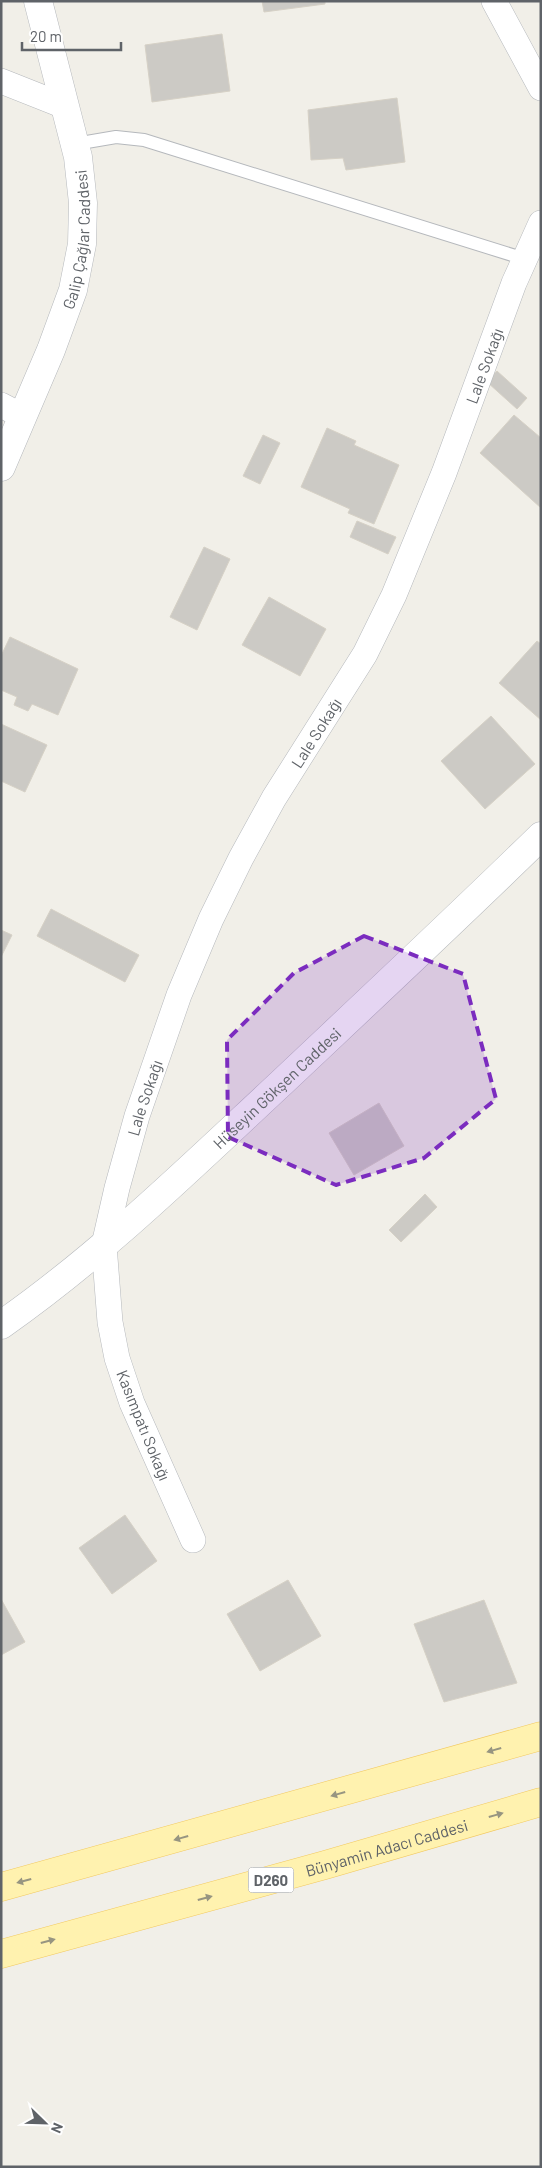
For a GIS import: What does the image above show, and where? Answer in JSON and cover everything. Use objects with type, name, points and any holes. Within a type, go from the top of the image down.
[{"type":"main road","points":[[1,1887],[541,1736]]},
{"type":"main road","name":"Bünyamin Adacı Caddesi","points":[[1,1954],[325,1865],[541,1802]]},
{"type":"street","name":"Galip Çağlar Caddesi","points":[[1,467],[12,411],[52,350],[73,290],[82,244],[83,203],[78,158],[64,106],[50,41],[38,1]]},
{"type":"street","points":[[494,1],[541,88]]},
{"type":"street","points":[[1,81],[64,106]]},
{"type":"street","name":"Lale Sokağı","points":[[104,1246],[137,1116],[179,995],[211,919],[241,858],[274,798],[365,654],[394,596],[444,473],[514,282],[541,223]]},
{"type":"street","name":"Hüseyin Gökşen Caddesi","points":[[1,1325],[38,1299],[104,1246],[240,1122],[541,836]]},
{"type":"street","name":"Kasımpatı Sokağı","points":[[104,1246],[110,1322],[117,1358],[132,1403],[193,1540]]},
{"type":"lane","points":[[75,144],[116,137],[144,140],[525,259]]},
{"type":"highlighted area","points":[[364,936],[463,974],[496,1099],[424,1158],[336,1185],[228,1137],[227,1040],[294,973]]},
{"type":"building","points":[[262,1],[325,1],[325,4],[264,12]]},
{"type":"building","points":[[222,34],[230,91],[152,102],[145,45]]},
{"type":"building","points":[[397,98],[405,162],[346,170],[343,158],[311,160],[308,110]]},
{"type":"building","points":[[497,371],[527,398],[517,409],[487,382]]},
{"type":"building","points":[[514,415],[541,438],[541,508],[480,453]]},
{"type":"building","points":[[327,428],[356,441],[354,445],[399,465],[374,524],[348,513],[350,509],[301,487]]},
{"type":"building","points":[[263,435],[280,443],[260,484],[243,476]]},
{"type":"building","points":[[357,521],[396,537],[388,554],[350,537]]},
{"type":"building","points":[[204,547],[230,559],[197,630],[170,617]]},
{"type":"building","points":[[269,597],[326,629],[300,676],[242,645]]},
{"type":"building","points":[[10,637],[78,669],[58,715],[32,704],[28,711],[14,705],[17,697],[1,690],[1,656]]},
{"type":"building","points":[[537,641],[541,644],[541,720],[499,683]]},
{"type":"building","points":[[491,716],[535,764],[485,809],[441,761]]},
{"type":"building","points":[[1,724],[47,745],[25,792],[1,781]]},
{"type":"building","points":[[51,909],[139,955],[125,982],[37,936]]},
{"type":"building","points":[[1,930],[12,935],[1,957]]},
{"type":"building","points":[[379,1103],[404,1146],[354,1175],[329,1133]]},
{"type":"building","points":[[425,1194],[437,1207],[401,1242],[389,1230]]},
{"type":"building","points":[[125,1515],[157,1561],[112,1594],[79,1548]]},
{"type":"building","points":[[288,1580],[321,1636],[260,1671],[227,1614]]},
{"type":"building","points":[[1,1599],[25,1642],[1,1655]]},
{"type":"building","points":[[484,1600],[517,1683],[444,1702],[414,1624]]}]
